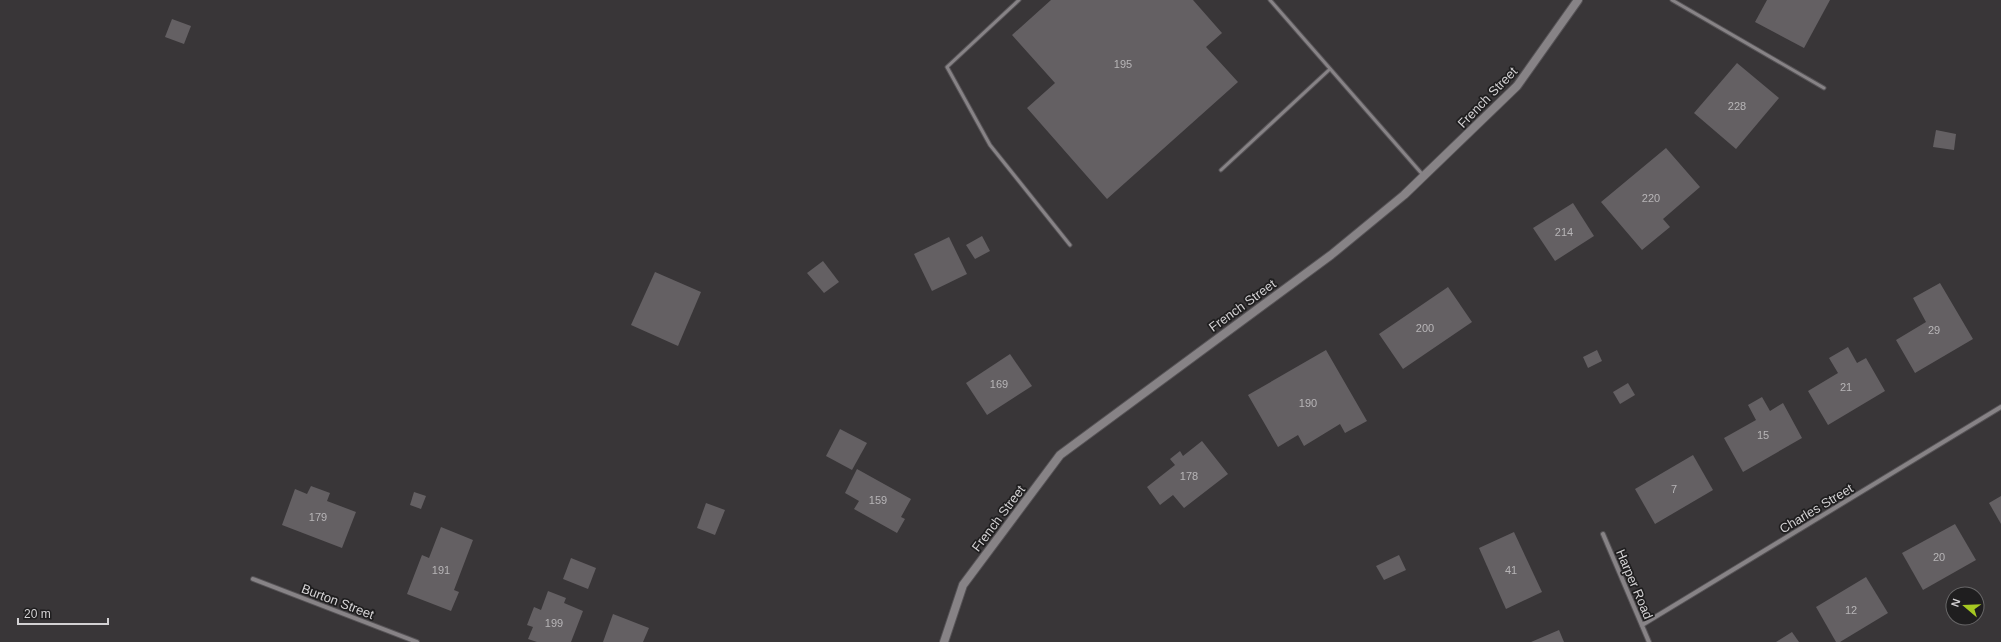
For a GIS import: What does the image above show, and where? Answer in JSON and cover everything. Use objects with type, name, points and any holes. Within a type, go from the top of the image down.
[{"type":"street","name":"French Street","points":[[944,642],[963,585],[1060,455],[1331,255],[1404,195],[1517,86],[1578,0]]},
{"type":"street","name":"Charles Street","points":[[1642,625],[2001,407]]},
{"type":"street","name":"Harper Road","points":[[1603,534],[1649,642]]},
{"type":"street","name":"Burton Street","points":[[253,579],[417,642]]},
{"type":"lane","points":[[1018,0],[947,67],[990,145],[1070,245]]},
{"type":"lane","points":[[1270,0],[1424,177]]},
{"type":"lane","points":[[1672,0],[1824,88]]},
{"type":"lane","points":[[1221,170],[1330,69]]},
{"type":"building","points":[[1051,0],[1193,0],[1222,33],[1206,47],[1238,82],[1107,199],[1027,108],[1055,83],[1012,35]]},
{"type":"building","points":[[1767,0],[1830,0],[1804,48],[1755,22]]},
{"type":"building","points":[[172,19],[191,26],[184,44],[165,37]]},
{"type":"building","points":[[1737,63],[1779,98],[1736,149],[1694,113]]},
{"type":"building","points":[[1936,130],[1956,134],[1954,150],[1933,147]]},
{"type":"building","points":[[1666,148],[1700,187],[1663,219],[1670,227],[1642,250],[1601,202]]},
{"type":"building","points":[[1573,203],[1594,236],[1555,261],[1533,228]]},
{"type":"building","points":[[982,236],[990,251],[975,259],[966,245]]},
{"type":"building","points":[[949,237],[967,274],[932,291],[914,254]]},
{"type":"building","points":[[823,261],[839,282],[824,293],[807,273]]},
{"type":"building","points":[[655,272],[701,292],[678,346],[631,325]]},
{"type":"building","points":[[1940,283],[1973,339],[1915,373],[1896,340],[1926,322],[1913,298]]},
{"type":"building","points":[[1448,287],[1472,322],[1403,369],[1379,334]]},
{"type":"building","points":[[1848,347],[1857,363],[1866,358],[1885,391],[1828,425],[1808,391],[1838,373],[1829,358]]},
{"type":"building","points":[[1326,350],[1367,421],[1345,433],[1340,424],[1304,446],[1298,435],[1278,447],[1248,395]]},
{"type":"building","points":[[1597,350],[1602,361],[1588,368],[1583,357]]},
{"type":"building","points":[[1010,354],[1032,386],[987,415],[966,383]]},
{"type":"building","points":[[1628,383],[1635,395],[1620,404],[1613,392]]},
{"type":"building","points":[[1762,397],[1770,411],[1783,403],[1802,438],[1743,472],[1724,438],[1756,420],[1748,405]]},
{"type":"building","points":[[840,429],[867,443],[852,470],[826,456]]},
{"type":"building","points":[[1202,441],[1228,474],[1184,508],[1173,495],[1160,505],[1147,487],[1175,465],[1170,459],[1180,451],[1183,456]]},
{"type":"building","points":[[1693,455],[1713,490],[1655,524],[1635,489]]},
{"type":"building","points":[[857,469],[911,499],[901,517],[905,519],[897,533],[854,509],[859,501],[845,493]]},
{"type":"building","points":[[311,486],[330,493],[327,501],[356,512],[342,548],[282,525],[295,489],[307,494]]},
{"type":"building","points":[[414,492],[426,496],[421,509],[410,505]]},
{"type":"building","points":[[2001,496],[2001,524],[1989,503]]},
{"type":"building","points":[[706,503],[725,510],[715,535],[697,528]]},
{"type":"building","points":[[1955,524],[1976,560],[1923,590],[1902,553]]},
{"type":"building","points":[[441,527],[473,540],[454,590],[459,592],[451,611],[407,594],[422,555],[429,558]]},
{"type":"building","points":[[1514,532],[1542,592],[1506,609],[1479,548]]},
{"type":"building","points":[[1399,555],[1406,570],[1384,580],[1376,566]]},
{"type":"building","points":[[571,558],[596,568],[588,589],[563,579]]},
{"type":"building","points":[[1866,577],[1888,613],[1840,642],[1836,642],[1816,607]]},
{"type":"building","points":[[548,591],[566,598],[564,603],[583,611],[571,642],[537,642],[528,639],[533,627],[527,625],[534,607],[541,610]]},
{"type":"building","points":[[613,614],[649,628],[643,642],[603,642]]},
{"type":"building","points":[[1559,630],[1564,642],[1531,642]]},
{"type":"building","points":[[1792,632],[1799,642],[1776,642]]}]
